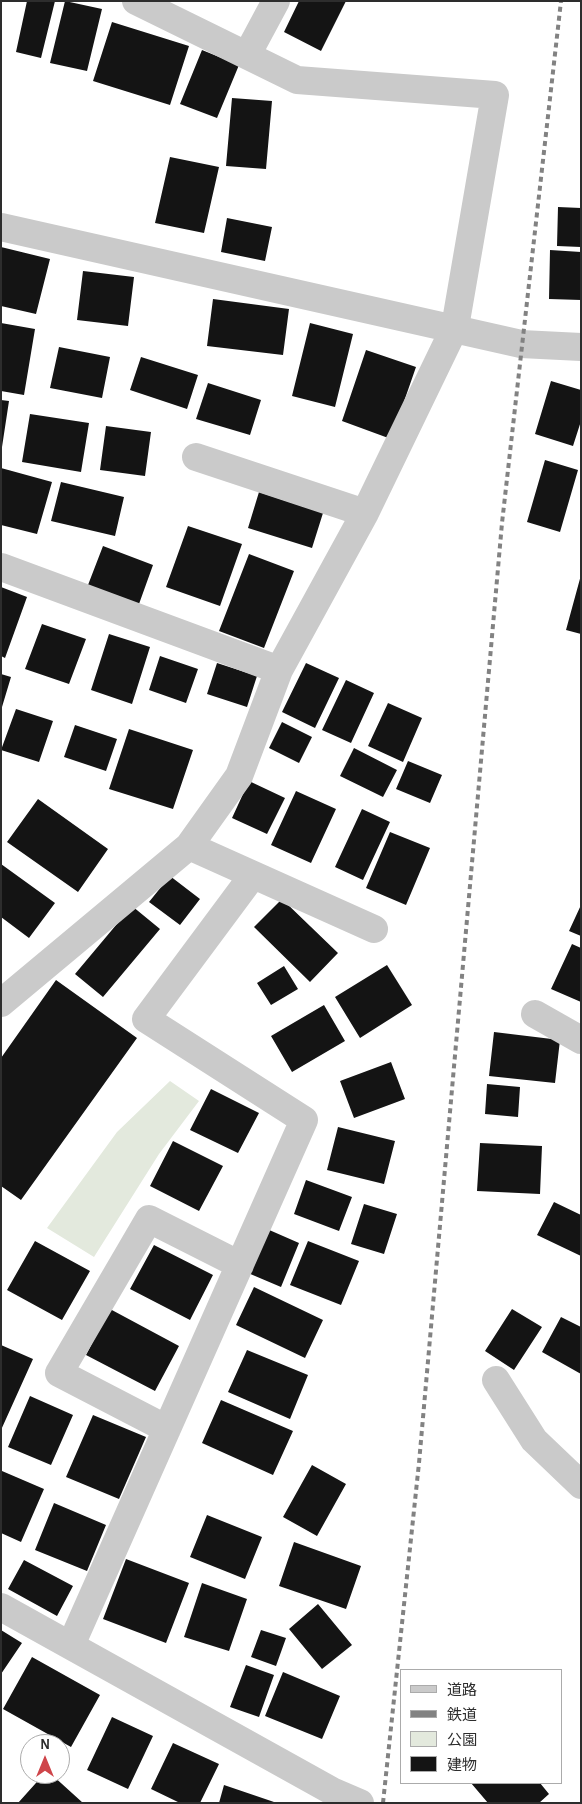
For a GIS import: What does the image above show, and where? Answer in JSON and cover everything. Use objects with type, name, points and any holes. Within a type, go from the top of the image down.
[{"type":"street","points":[[1,1003],[189,846],[239,776],[279,670],[365,513],[455,327],[495,95],[297,80],[136,1]]},
{"type":"street","points":[[247,55],[276,1]]},
{"type":"street","points":[[1,228],[455,327],[521,344],[581,347]]},
{"type":"street","points":[[196,457],[365,513]]},
{"type":"street","points":[[1,567],[279,670]]},
{"type":"street","points":[[189,846],[374,929]]},
{"type":"street","points":[[71,1646],[304,1120],[146,1019],[253,875]]},
{"type":"street","points":[[535,1014],[581,1040]]},
{"type":"street","points":[[167,1430],[59,1373],[149,1219],[240,1265]]},
{"type":"street","points":[[496,1380],[534,1440],[581,1485]]},
{"type":"street","points":[[1,1607],[332,1791],[360,1803]]},
{"type":"green space","points":[[170,1081],[199,1101],[159,1154],[94,1257],[47,1228],[117,1132]]},
{"type":"building","points":[[27,1],[55,1],[41,58],[16,52]]},
{"type":"building","points":[[65,1],[102,9],[87,71],[50,63]]},
{"type":"building","points":[[299,1],[346,1],[321,51],[284,32]]},
{"type":"building","points":[[112,22],[189,46],[170,105],[93,81]]},
{"type":"building","points":[[202,50],[239,65],[217,118],[180,104]]},
{"type":"building","points":[[232,98],[272,101],[266,169],[226,166]]},
{"type":"building","points":[[170,157],[219,167],[204,233],[155,223]]},
{"type":"building","points":[[558,207],[581,208],[581,247],[557,246]]},
{"type":"building","points":[[227,218],[272,227],[265,261],[221,252]]},
{"type":"building","points":[[1,247],[50,259],[36,314],[1,306]]},
{"type":"building","points":[[550,250],[581,252],[581,300],[549,299]]},
{"type":"building","points":[[83,271],[134,277],[128,326],[77,320]]},
{"type":"building","points":[[213,299],[289,309],[283,355],[207,346]]},
{"type":"building","points":[[1,323],[35,329],[24,395],[1,391]]},
{"type":"building","points":[[310,323],[353,334],[335,407],[292,396]]},
{"type":"building","points":[[59,347],[110,357],[102,398],[50,388]]},
{"type":"building","points":[[366,350],[416,367],[391,439],[342,421]]},
{"type":"building","points":[[141,357],[198,375],[187,409],[130,390]]},
{"type":"building","points":[[551,381],[581,390],[581,421],[573,446],[535,434]]},
{"type":"building","points":[[208,383],[261,400],[250,435],[196,419]]},
{"type":"building","points":[[1,400],[9,401],[2,447],[1,447]]},
{"type":"building","points":[[30,414],[89,423],[81,472],[22,462]]},
{"type":"building","points":[[106,426],[151,432],[145,476],[100,470]]},
{"type":"building","points":[[545,460],[578,470],[560,532],[527,522]]},
{"type":"building","points":[[1,468],[52,482],[37,534],[1,525]]},
{"type":"building","points":[[61,482],[124,497],[115,536],[51,521]]},
{"type":"building","points":[[259,492],[323,513],[312,548],[248,528]]},
{"type":"building","points":[[188,526],[242,544],[220,606],[166,587]]},
{"type":"building","points":[[103,546],[153,565],[139,604],[88,585]]},
{"type":"building","points":[[249,554],[294,571],[264,648],[219,631]]},
{"type":"building","points":[[581,575],[581,634],[566,630]]},
{"type":"building","points":[[1,587],[27,597],[5,658],[1,656]]},
{"type":"building","points":[[42,624],[86,639],[69,684],[25,669]]},
{"type":"building","points":[[109,634],[150,647],[132,704],[91,690]]},
{"type":"building","points":[[160,656],[198,669],[186,703],[149,690]]},
{"type":"building","points":[[217,663],[257,676],[247,707],[207,694]]},
{"type":"building","points":[[306,663],[339,678],[315,728],[282,712]]},
{"type":"building","points":[[1,674],[11,677],[2,707],[1,707]]},
{"type":"building","points":[[346,680],[374,693],[351,743],[322,730]]},
{"type":"building","points":[[388,703],[422,718],[403,762],[368,746]]},
{"type":"building","points":[[16,709],[53,721],[39,762],[1,750]]},
{"type":"building","points":[[282,722],[312,737],[299,763],[269,748]]},
{"type":"building","points":[[75,725],[117,739],[106,771],[64,757]]},
{"type":"building","points":[[129,729],[193,750],[173,809],[109,789]]},
{"type":"building","points":[[354,748],[397,770],[383,797],[340,776]]},
{"type":"building","points":[[408,761],[442,775],[430,803],[396,789]]},
{"type":"building","points":[[249,781],[285,798],[267,834],[232,818]]},
{"type":"building","points":[[296,791],[336,809],[311,863],[271,845]]},
{"type":"building","points":[[38,799],[108,849],[78,892],[7,842]]},
{"type":"building","points":[[362,809],[390,822],[363,880],[335,867]]},
{"type":"building","points":[[390,832],[430,848],[406,905],[366,888]]},
{"type":"building","points":[[1,864],[55,903],[29,938],[1,917]]},
{"type":"building","points":[[170,876],[200,899],[180,925],[149,902]]},
{"type":"building","points":[[282,899],[338,953],[310,982],[254,927]]},
{"type":"building","points":[[581,905],[581,936],[569,931]]},
{"type":"building","points":[[132,906],[160,929],[103,997],[75,974]]},
{"type":"building","points":[[572,944],[581,948],[581,1002],[551,989]]},
{"type":"building","points":[[387,965],[412,1005],[360,1038],[335,997]]},
{"type":"building","points":[[284,966],[298,989],[271,1005],[257,983]]},
{"type":"building","points":[[56,980],[137,1038],[21,1200],[1,1186],[1,1058]]},
{"type":"building","points":[[324,1005],[345,1041],[292,1072],[271,1036]]},
{"type":"building","points":[[494,1032],[560,1040],[555,1083],[489,1076]]},
{"type":"building","points":[[391,1062],[405,1099],[354,1118],[340,1081]]},
{"type":"building","points":[[487,1084],[520,1087],[518,1117],[485,1114]]},
{"type":"building","points":[[211,1089],[259,1113],[238,1153],[190,1130]]},
{"type":"building","points":[[338,1127],[395,1141],[384,1184],[327,1170]]},
{"type":"building","points":[[173,1141],[223,1166],[199,1211],[150,1186]]},
{"type":"building","points":[[480,1143],[542,1146],[540,1194],[477,1191]]},
{"type":"building","points":[[306,1180],[352,1197],[339,1231],[294,1214]]},
{"type":"building","points":[[554,1202],[581,1215],[581,1256],[537,1235]]},
{"type":"building","points":[[364,1204],[397,1214],[384,1254],[351,1244]]},
{"type":"building","points":[[267,1229],[299,1243],[281,1287],[248,1273]]},
{"type":"building","points":[[35,1241],[90,1271],[62,1320],[7,1290]]},
{"type":"building","points":[[308,1241],[359,1261],[341,1305],[290,1285]]},
{"type":"building","points":[[154,1245],[213,1275],[190,1320],[130,1289]]},
{"type":"building","points":[[254,1287],[323,1320],[305,1358],[236,1325]]},
{"type":"building","points":[[110,1309],[179,1346],[155,1391],[86,1355]]},
{"type":"building","points":[[512,1309],[542,1327],[514,1370],[485,1351]]},
{"type":"building","points":[[561,1317],[581,1327],[581,1374],[542,1352]]},
{"type":"building","points":[[1,1345],[33,1359],[1,1430]]},
{"type":"building","points":[[247,1350],[308,1375],[290,1419],[228,1392]]},
{"type":"building","points":[[30,1396],[73,1415],[51,1465],[8,1447]]},
{"type":"building","points":[[221,1400],[293,1431],[273,1475],[202,1443]]},
{"type":"building","points":[[93,1415],[146,1437],[119,1499],[66,1477]]},
{"type":"building","points":[[312,1465],[346,1484],[317,1536],[283,1517]]},
{"type":"building","points":[[2,1471],[44,1489],[21,1542],[1,1533]]},
{"type":"building","points":[[54,1503],[106,1525],[87,1571],[35,1550]]},
{"type":"building","points":[[207,1515],[262,1537],[245,1579],[190,1557]]},
{"type":"building","points":[[294,1542],[361,1566],[346,1609],[279,1586]]},
{"type":"building","points":[[126,1559],[189,1583],[166,1643],[103,1619]]},
{"type":"building","points":[[24,1560],[73,1586],[57,1616],[8,1589]]},
{"type":"building","points":[[202,1583],[247,1599],[229,1651],[184,1637]]},
{"type":"building","points":[[318,1604],[352,1645],[322,1669],[289,1629]]},
{"type":"building","points":[[1,1630],[22,1643],[1,1674]]},
{"type":"building","points":[[261,1630],[286,1638],[276,1666],[251,1657]]},
{"type":"building","points":[[32,1657],[100,1695],[71,1747],[70,1734],[48,1734],[3,1709]]},
{"type":"building","points":[[246,1665],[274,1675],[259,1717],[230,1707]]},
{"type":"building","points":[[283,1672],[340,1696],[322,1739],[265,1716]]},
{"type":"building","points":[[112,1717],[153,1736],[128,1789],[87,1770]]},
{"type":"building","points":[[173,1743],[219,1764],[200,1803],[180,1803],[151,1789]]},
{"type":"building","points":[[35,1784],[62,1784],[83,1803],[18,1803]]},
{"type":"building","points":[[472,1784],[541,1784],[549,1794],[539,1803],[488,1803]]},
{"type":"building","points":[[224,1785],[274,1802],[274,1803],[219,1803]]},
{"type":"railway","points":[[383,1803],[419,1463],[502,523],[561,1]]}]
